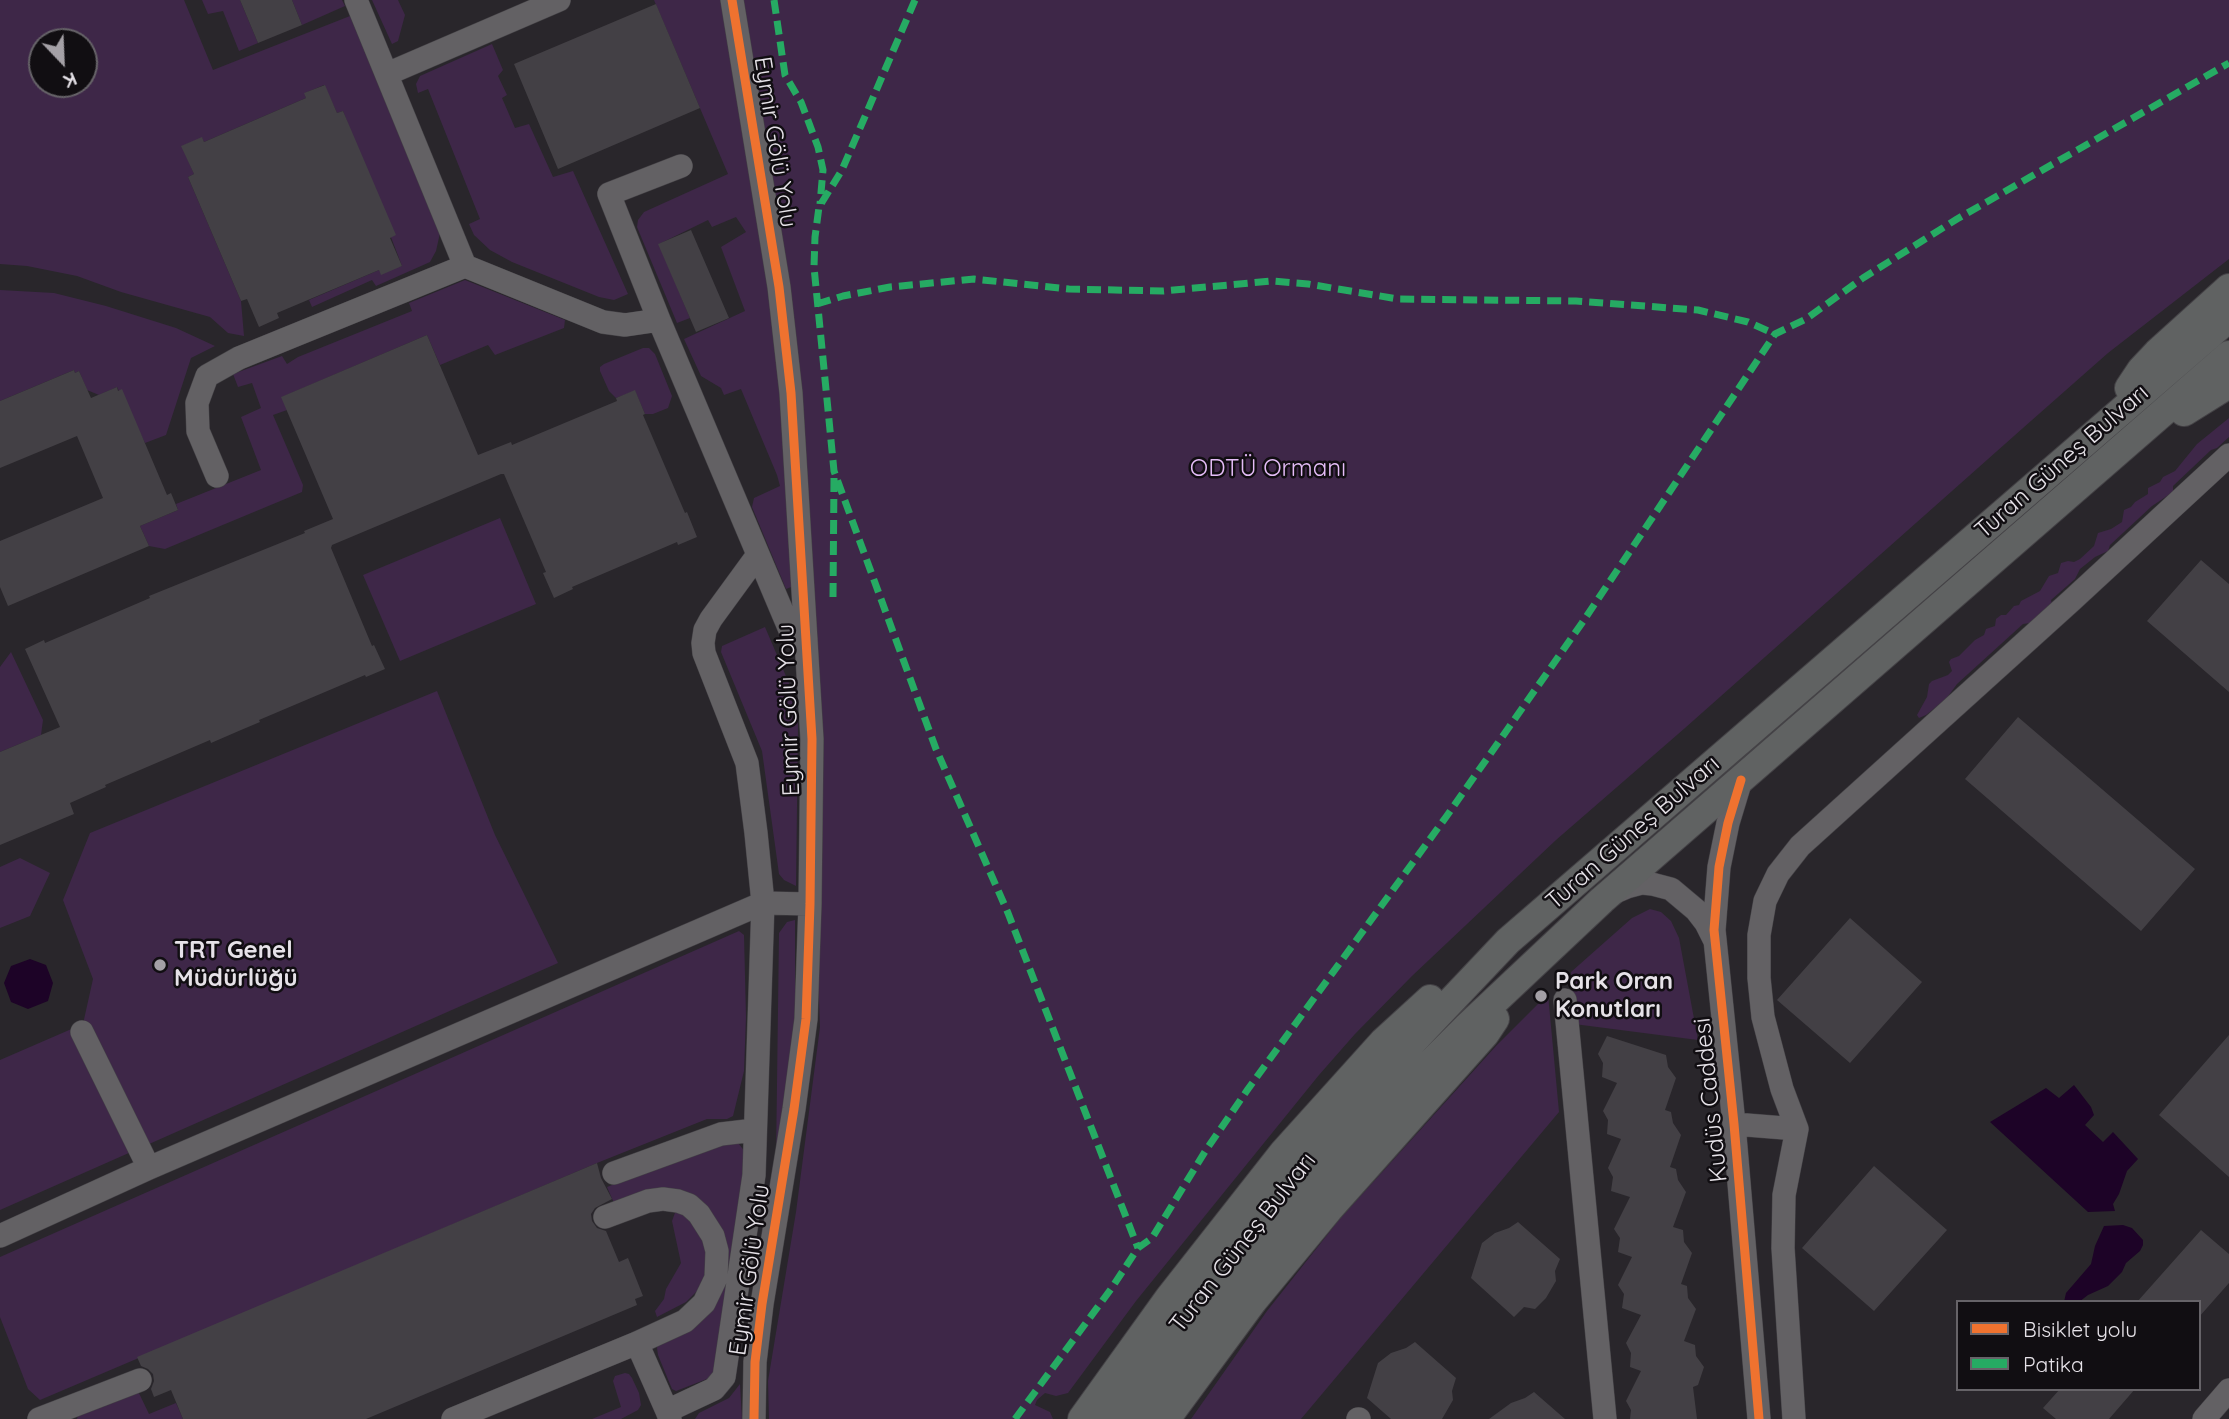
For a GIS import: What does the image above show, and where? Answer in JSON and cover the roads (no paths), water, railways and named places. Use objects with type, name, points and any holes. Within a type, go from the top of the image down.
[{"type":"main road","points":[[2121,410],[2131,384],[2141,370],[2229,288]]},
{"type":"main road","name":"Turan Güneş Bulvarı","points":[[1111,1419],[1184,1316],[1294,1175],[1402,1053],[1508,941],[2229,318]]},
{"type":"main road","name":"Turan Güneş Bulvarı","points":[[1143,1419],[1169,1380],[1307,1199],[1397,1097],[1607,896],[2229,355]]},
{"type":"main road","points":[[2140,433],[2185,412],[2229,384]]},
{"type":"main road","points":[[1082,1419],[1168,1298],[1301,1133],[1384,1041],[1416,1010],[1508,941]]},
{"type":"main road","points":[[1166,1419],[1253,1301],[1321,1219],[1485,1034],[1527,970]]},
{"type":"street","points":[[356,0],[465,266]]},
{"type":"street","points":[[387,74],[559,0]]},
{"type":"street","name":"Eymir Gölü Yolu","points":[[732,0],[780,300],[791,393],[812,739],[806,1020],[762,1304],[755,1362],[754,1419]]},
{"type":"street","points":[[681,166],[610,194],[757,556],[790,630],[806,639]]},
{"type":"street","points":[[217,475],[198,430],[197,403],[207,376],[239,358],[465,266],[603,322],[625,325],[659,320]]},
{"type":"street","points":[[1794,1419],[1783,1248],[1784,1195],[1797,1129],[1772,1054],[1763,1017],[1759,935],[1765,901],[1778,874],[1800,846],[2229,455]]},
{"type":"street","points":[[637,1343],[668,1415],[715,1389],[724,1377],[754,1175],[762,903],[757,833],[747,763],[704,653],[703,643],[705,630],[757,556]]},
{"type":"street","name":"Kudüs Caddesi","points":[[1741,780],[1719,867],[1715,941],[1759,1419]]},
{"type":"street","name":"Kudüs Caddesi","points":[[1607,896],[1642,884],[1671,889],[1696,910],[1715,941]]},
{"type":"street","points":[[0,1236],[149,1168],[762,903],[810,904]]},
{"type":"street","points":[[1565,1000],[1605,1419]]},
{"type":"street","points":[[82,1032],[149,1168]]},
{"type":"street","points":[[1734,1125],[1797,1129]]},
{"type":"street","points":[[614,1174],[720,1134],[755,1130]]},
{"type":"street","points":[[453,1419],[685,1321],[704,1303],[716,1278],[716,1251],[713,1236],[699,1214],[689,1205],[663,1199],[649,1201],[605,1217]]},
{"type":"street","points":[[40,1419],[140,1380]]},
{"type":"street","points":[[2204,1419],[2229,1390]]},
{"type":"place","name":"TRT Genel Müdürlüğü","points":[[160,965]]},
{"type":"place","name":"Park Oran Konutları","points":[[1541,996]]},
{"type":"park label","name":"ODTÜ Ormanı","points":[[1268,469]]}]
